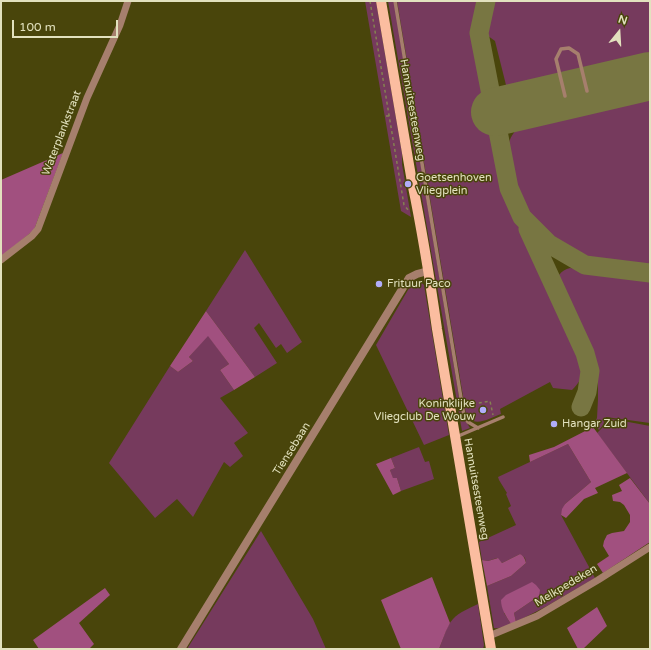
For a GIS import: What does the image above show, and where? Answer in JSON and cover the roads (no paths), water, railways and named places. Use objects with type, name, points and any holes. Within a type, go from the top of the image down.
[{"type":"main road","name":"Hannuitsesteenweg","points":[[380,1],[428,271],[492,649]]},
{"type":"street","name":"Waterplankstraat","points":[[1,260],[32,236],[38,229],[87,98],[120,25],[128,1]]},
{"type":"street","name":"Tiensebaan","points":[[181,649],[409,278],[428,271]]},
{"type":"street","name":"Melkpedeken","points":[[489,636],[537,616],[650,547]]},
{"type":"lane","points":[[395,1],[464,416],[468,422],[478,428]]},
{"type":"lane","points":[[566,96],[556,60],[561,49],[569,48],[578,54],[587,91]]},
{"type":"lane","points":[[455,437],[503,417]]},
{"type":"place","name":"Goetsenhoven Vliegplein","points":[[408,184]]},
{"type":"place","name":"Frituur Paco","points":[[379,284]]},
{"type":"place","name":"Koninklijke Vliegclub De Wouw","points":[[483,410]]},
{"type":"place","name":"Hangar Zuid","points":[[554,424]]}]
